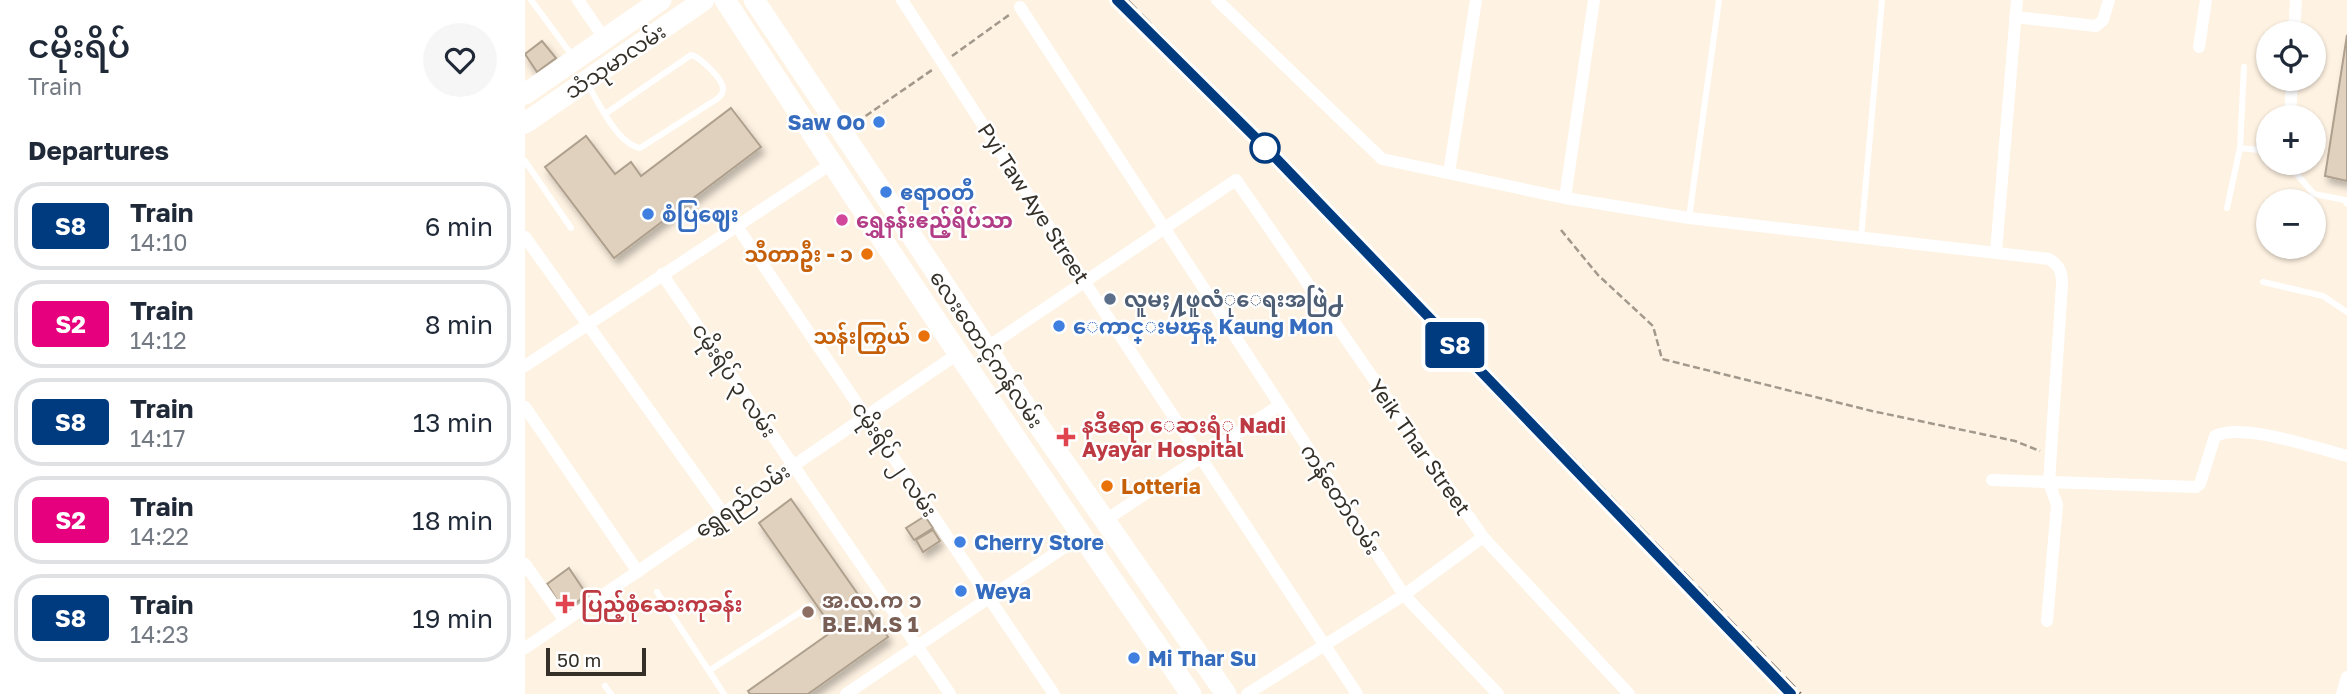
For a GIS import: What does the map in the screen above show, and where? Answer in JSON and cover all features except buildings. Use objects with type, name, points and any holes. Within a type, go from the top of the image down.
[{"type":"main road","name":"သံသုမာလမ်း","points":[[525,122],[704,0]]},
{"type":"main road","name":"လေးထောင့်ကန်လမ်း","points":[[725,0],[831,164],[1081,536],[1191,694]]},
{"type":"main road","name":"လေးထောင့်ကန်လမ်း","points":[[754,0],[1032,416],[1226,694]]},
{"type":"main road","name":"သံသုမာလမ်း","points":[[527,87],[575,59],[647,4]]},
{"type":"main road","points":[[1011,431],[1032,416]]},
{"type":"main road","points":[[1081,536],[1104,521]]},
{"type":"street","points":[[577,0],[604,38]]},
{"type":"street","name":"Pyi Taw Aye Street","points":[[902,0],[1357,694]]},
{"type":"street","points":[[1217,0],[1382,159],[1565,198],[1689,218],[2049,259],[2058,264],[2062,273],[2049,453],[2049,482],[2057,505],[2047,621]]},
{"type":"street","points":[[1449,173],[1476,0]]},
{"type":"street","points":[[1565,198],[1594,0]]},
{"type":"street","points":[[1996,253],[2017,0]]},
{"type":"street","points":[[2015,17],[2096,26],[2103,20],[2109,0]]},
{"type":"street","points":[[2199,47],[2206,0]]},
{"type":"street","points":[[2295,21],[2296,0]]},
{"type":"street","name":"ကန်တော်လမ်း","points":[[1020,7],[1404,596],[1498,694]]},
{"type":"street","points":[[525,366],[831,164]]},
{"type":"street","name":"Yeik Thar Street","points":[[1165,227],[1236,180],[1483,537],[1625,693]]},
{"type":"street","name":"ငမိုးရိပ် ၂ လမ်း","points":[[736,225],[1054,694]]},
{"type":"street","points":[[986,348],[1165,227]]},
{"type":"street","points":[[525,237],[723,513]]},
{"type":"street","name":"ငမိုးရိပ် ၃ လမ်း","points":[[663,274],[950,694]]},
{"type":"street","name":"ရွှေရည်လမ်း","points":[[525,648],[959,353]]},
{"type":"street","points":[[1104,521],[1280,405]]},
{"type":"street","points":[[525,407],[638,572]]},
{"type":"street","points":[[1992,480],[2196,487],[2200,484],[2215,436],[2223,432],[2244,431],[2347,456]]},
{"type":"street","points":[[846,694],[1081,536]]},
{"type":"street","points":[[1247,694],[1404,596],[1483,537]]},
{"type":"street","points":[[525,564],[565,621]]},
{"type":"street","points":[[2342,694],[2347,677]]},
{"type":"lane","points":[[531,0],[575,59]]},
{"type":"lane","points":[[1689,218],[1719,0]]},
{"type":"lane","points":[[1861,238],[1882,0]]},
{"type":"lane","points":[[585,80],[605,114],[628,144],[640,148],[717,99],[723,92],[723,85],[701,58],[691,55],[605,114]]},
{"type":"lane","points":[[2227,208],[2240,148],[2244,67]]},
{"type":"lane","points":[[2240,148],[2256,150]]},
{"type":"lane","points":[[525,161],[571,228]]},
{"type":"lane","points":[[2297,175],[2314,194],[2345,200],[2347,204]]},
{"type":"lane","points":[[2263,282],[2323,296],[2347,312]]},
{"type":"lane","points":[[657,592],[724,694]]},
{"type":"lane","points":[[710,670],[810,606]]},
{"type":"lane","points":[[605,685],[611,694]]},
{"type":"path","points":[[854,124],[1020,7]]},
{"type":"path","points":[[1561,230],[1598,275],[1653,326],[1662,359],[1872,411],[2015,441],[2049,453]]},
{"type":"railway","points":[[1126,0],[1800,694]]},
{"type":"train","name":"S8","points":[[1117,0],[1270,152],[1791,694]]},
{"type":"place","name":"Saw Oo","points":[[879,122]]},
{"type":"place","name":"ဧရာဝတီ","points":[[886,192]]},
{"type":"place","name":"စံပြဈေး","points":[[648,214]]},
{"type":"place","name":"ရွှေနန်းဧည့်ရိပ်သာ","points":[[842,220]]},
{"type":"place","name":"သီတာဦး - ၁","points":[[867,254]]},
{"type":"place","name":"လူမႈ႔ဖူလံုေရးအဖြဲ႕","points":[[1110,299]]},
{"type":"place","name":"ေကာင္းမၾန္ Kaung Mon","points":[[1059,326]]},
{"type":"place","name":"သန်းကြွယ်","points":[[924,336]]},
{"type":"place","name":"နဒီဧရာ ေဆးရံု Nadi Ayayar Hospital","points":[[1066,437]]},
{"type":"place","name":"Lotteria","points":[[1107,486]]},
{"type":"place","name":"Cherry Store","points":[[960,542]]},
{"type":"place","name":"Weya","points":[[961,591]]},
{"type":"place","name":"ပြည့်စုံဆေးကုခန်း","points":[[565,604]]},
{"type":"place","name":"အ.လ.က ၁ B.E.M.S 1","points":[[808,612]]},
{"type":"place","name":"Mi Thar Su","points":[[1134,658]]}]
